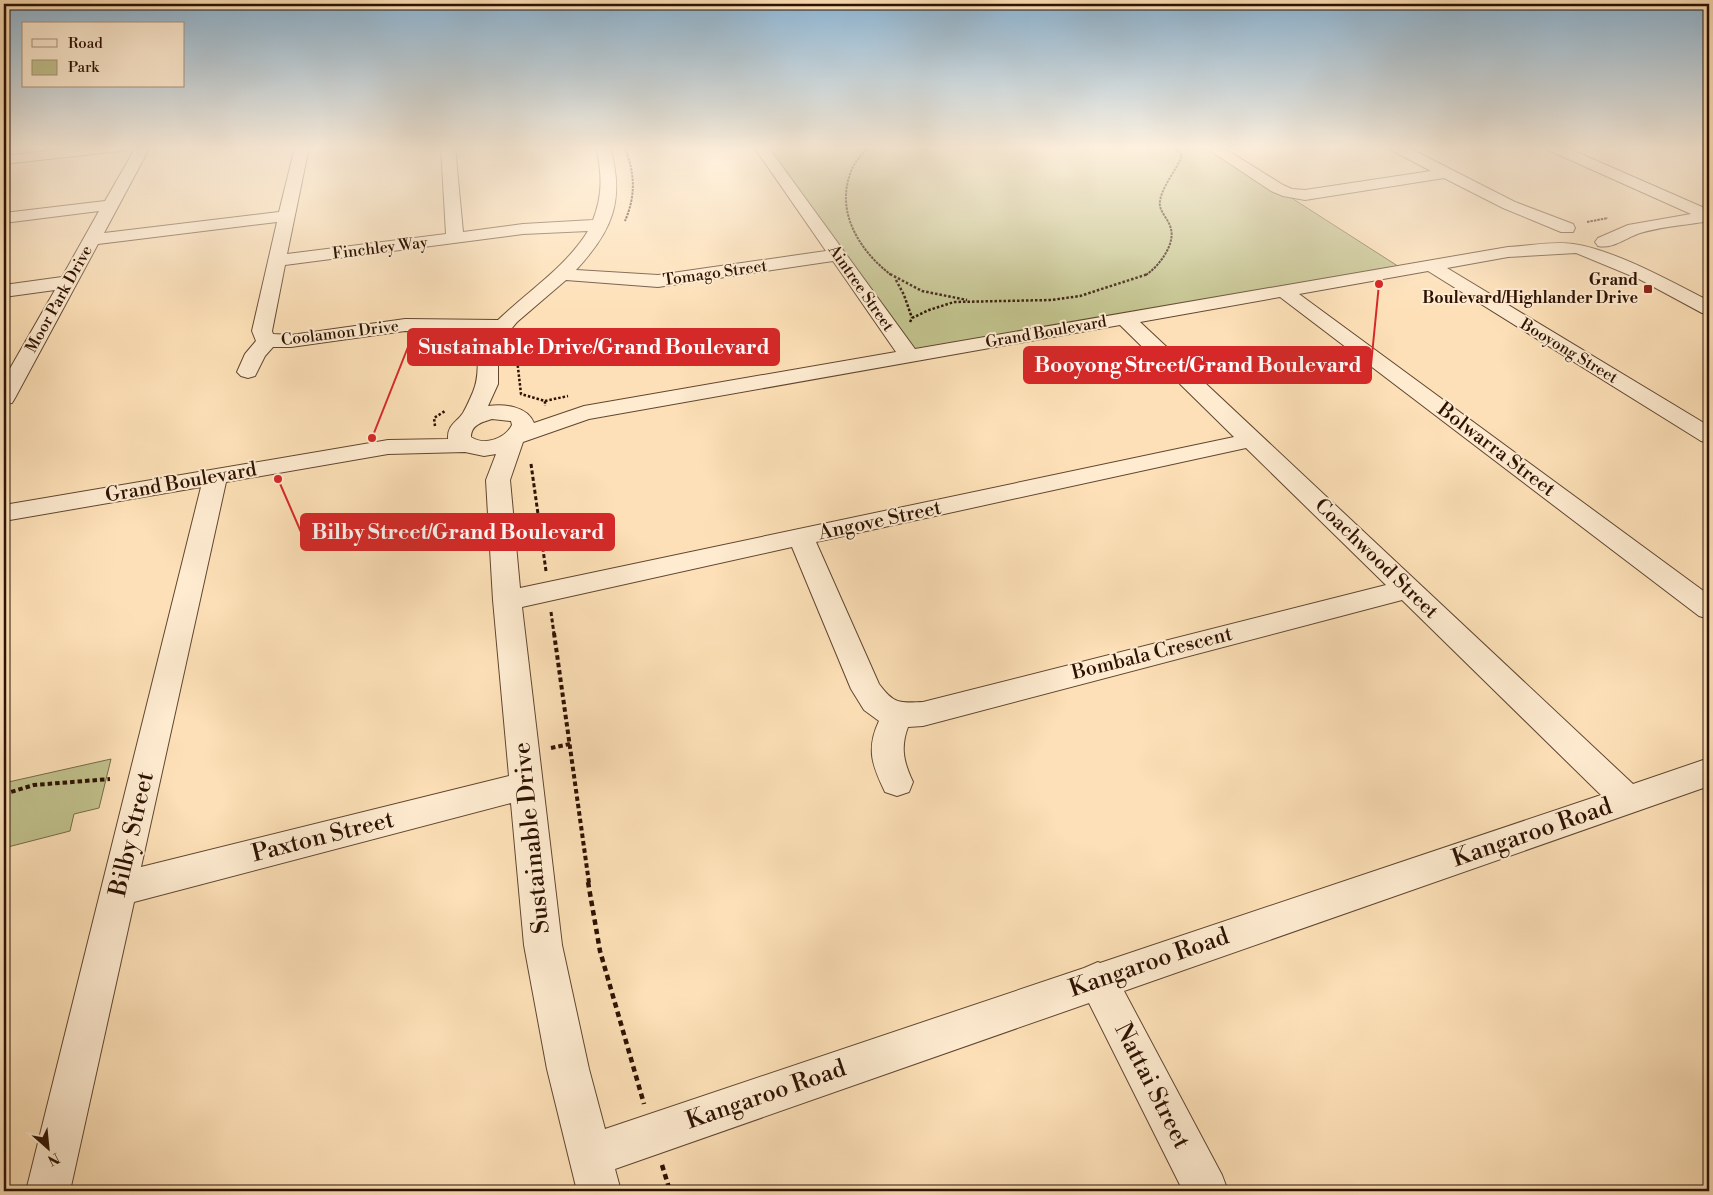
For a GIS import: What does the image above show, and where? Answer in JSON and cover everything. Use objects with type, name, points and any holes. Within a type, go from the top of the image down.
[{"type":"street","name":"Coolamon Drive","points":[[288,203],[278,261],[262,331],[262,335],[268,340],[291,341],[406,325],[502,326]]},
{"type":"street","points":[[452,203],[455,238]]},
{"type":"street","points":[[470,434],[488,383],[487,352],[490,342],[502,326],[581,254],[601,225],[608,203]]},
{"type":"street","name":"Aintree Street","points":[[801,203],[910,356]]},
{"type":"street","points":[[1505,203],[1587,233],[1645,276]]},
{"type":"street","points":[[1679,203],[1709,216]]},
{"type":"street","points":[[4,218],[112,205]]},
{"type":"street","name":"Moor Park Drive","points":[[6,389],[112,205]]},
{"type":"street","points":[[1509,205],[1546,232],[1546,237],[1555,244],[1578,250],[1645,276],[1709,309]]},
{"type":"street","points":[[92,240],[285,216]]},
{"type":"street","points":[[1546,232],[1556,228],[1611,238],[1634,229],[1709,216]]},
{"type":"street","name":"Finchley Way","points":[[278,261],[522,229],[601,225]]},
{"type":"street","name":"Grand Boulevard","points":[[1508,252],[1534,242],[1546,232]]},
{"type":"street","points":[[1578,250],[1598,250],[1587,233]]},
{"type":"street","name":"Grand Boulevard","points":[[517,432],[584,414],[1430,265],[1508,252],[1578,250]]},
{"type":"street","name":"Tomago Street","points":[[561,274],[664,281],[838,255]]},
{"type":"street","name":"Booyong Street","points":[[1430,265],[1709,436]]},
{"type":"street","points":[[4,291],[69,282]]},
{"type":"street","name":"Bolwarra Street","points":[[1283,291],[1709,609]]},
{"type":"street","name":"Coachwood Street","points":[[1124,318],[1628,800]]},
{"type":"street","name":"Coolamon Drive","points":[[248,372],[255,354],[268,340]]},
{"type":"street","points":[[488,383],[517,432]]},
{"type":"street","points":[[470,434],[491,412],[517,432]]},
{"type":"street","points":[[470,434],[495,447],[517,432]]},
{"type":"street","name":"Sustainable Drive","points":[[517,432],[498,480],[507,600],[543,945],[568,1069],[594,1174]]},
{"type":"street","points":[[470,434],[498,480]]},
{"type":"street","name":"Grand Boulevard","points":[[4,514],[470,434]]},
{"type":"street","name":"Angove Street","points":[[507,600],[1252,440]]},
{"type":"street","name":"Bilby Street","points":[[48,1191],[215,477]]},
{"type":"street","points":[[801,538],[866,689],[874,702],[884,710],[897,716],[890,730],[886,754],[897,782]]},
{"type":"street","name":"Bombala Crescent","points":[[897,716],[923,714],[1408,589]]},
{"type":"street","name":"Kangaroo Road","points":[[594,1174],[653,1134],[1709,772]]},
{"type":"street","name":"Paxton Street","points":[[120,888],[527,785]]},
{"type":"street","name":"Nattai Street","points":[[1098,981],[1206,1191]]},
{"type":"path","points":[[846,203],[858,243],[882,269],[908,286],[936,295],[975,302]]},
{"type":"path","points":[[908,326],[912,318],[954,302],[1051,300],[1080,296],[1145,276],[1155,269],[1171,243],[1171,230],[1159,206],[1159,203]]},
{"type":"path","points":[[891,275],[904,295],[912,318]]},
{"type":"path","points":[[517,432],[548,591],[588,880],[600,951],[670,1191]]},
{"type":"path","points":[[4,794],[34,785],[110,779]]},
{"type":"green space","points":[[800,203],[1299,203],[1404,270],[909,356]]},
{"type":"green space","points":[[111,759],[99,808],[74,814],[70,831],[4,848],[4,783]]},
{"type":"place","name":"Booyong Street/Grand Boulevard","points":[[1379,284]]},
{"type":"place","name":"Grand Boulevard/Highlander Drive","points":[[1648,289]]},
{"type":"place","name":"Sustainable Drive/Grand Boulevard","points":[[372,438]]},
{"type":"place","name":"Bilby Street/Grand Boulevard","points":[[278,479]]}]
